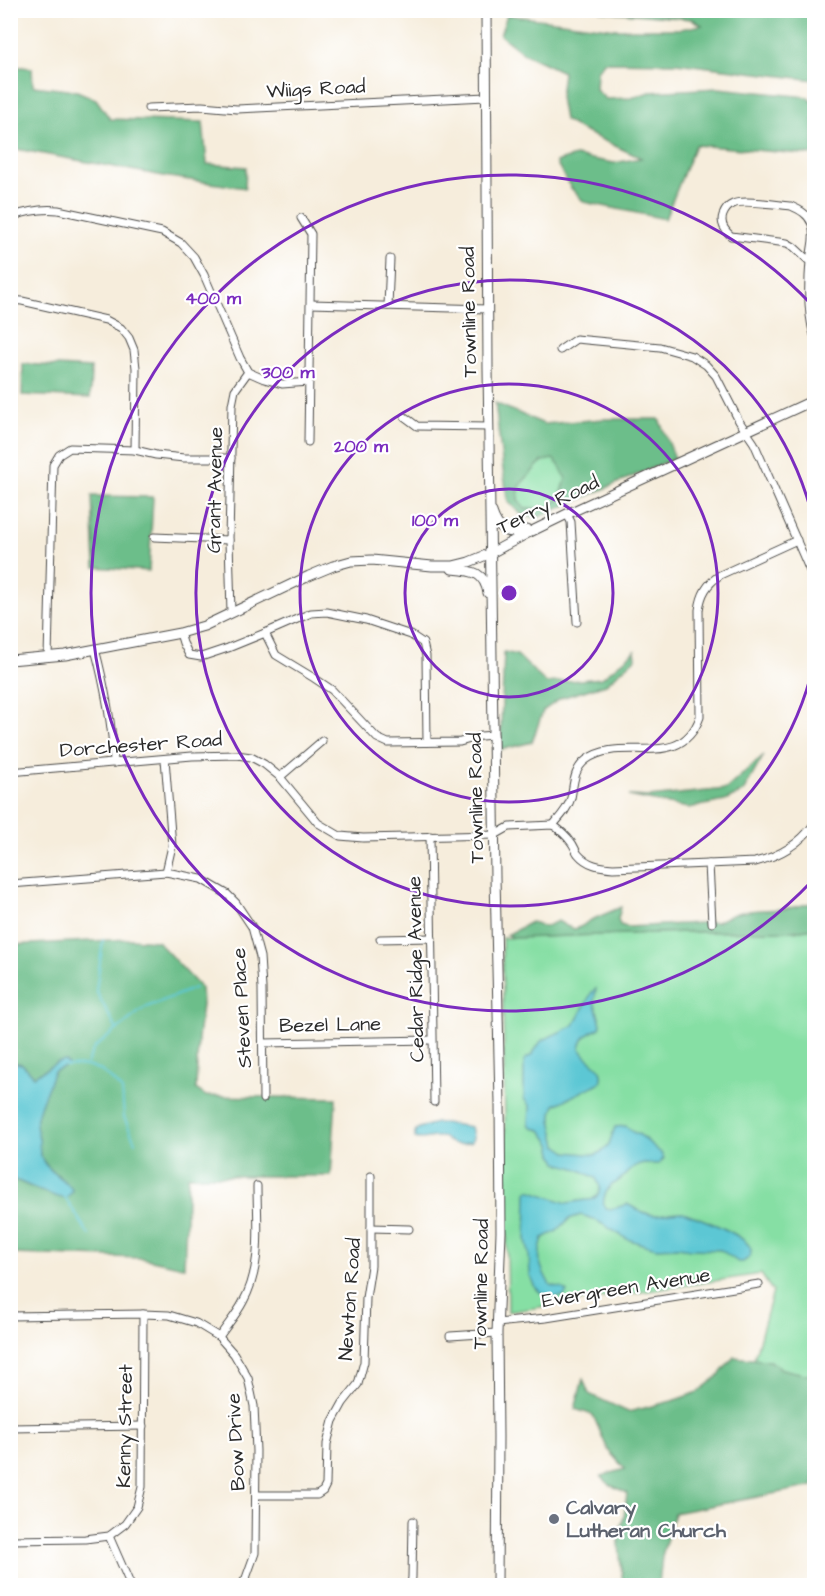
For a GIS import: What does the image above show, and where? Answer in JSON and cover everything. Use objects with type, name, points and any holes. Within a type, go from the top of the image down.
[{"type":"street","name":"Townline Road","points":[[486,10],[487,309],[501,1232],[497,1328],[497,1586]]},
{"type":"street","name":"Wiigs Road","points":[[148,108],[202,106],[237,109],[486,97]]},
{"type":"street","points":[[810,262],[787,243],[731,236],[722,221],[726,209],[741,202],[791,206],[809,218],[813,240],[810,262],[809,317],[814,335]]},
{"type":"street","points":[[10,217],[43,208],[162,232],[181,243],[194,257],[204,274],[248,372],[264,380],[282,384],[309,382]]},
{"type":"street","points":[[300,218],[311,234],[308,442]]},
{"type":"street","points":[[388,306],[390,259]]},
{"type":"street","points":[[10,300],[106,320],[121,328],[129,338],[134,351],[136,368],[135,450]]},
{"type":"street","points":[[310,304],[487,309]]},
{"type":"street","points":[[560,350],[576,339],[660,347],[692,356],[706,365],[716,376],[739,421],[754,443],[814,580]]},
{"type":"street","name":"Grant Avenue","points":[[231,613],[232,405],[235,390],[248,372]]},
{"type":"street","name":"Terry Road","points":[[10,660],[48,657],[180,633],[204,626],[301,579],[351,561],[372,560],[432,566],[453,566],[469,562],[491,554],[567,514],[814,400]]},
{"type":"street","points":[[405,417],[417,426],[489,427]]},
{"type":"street","points":[[48,657],[53,465],[59,455],[70,448],[135,450],[184,458],[231,458]]},
{"type":"street","points":[[490,504],[495,522],[507,531],[519,532],[547,524]]},
{"type":"street","points":[[567,514],[571,522],[577,622]]},
{"type":"street","points":[[154,537],[230,540]]},
{"type":"street","points":[[796,540],[720,575],[710,582],[705,590],[700,600],[699,610],[700,717],[690,737],[673,746],[605,751],[593,755],[576,771],[571,799],[565,811],[553,825],[568,838],[578,854],[587,862],[599,867],[636,868],[755,862],[785,852],[806,835],[814,824]]},
{"type":"street","points":[[432,566],[471,571],[482,578],[487,585],[492,625]]},
{"type":"street","points":[[180,633],[189,655],[201,657],[311,613],[327,612],[366,620],[411,635],[423,643],[426,656],[427,742]]},
{"type":"street","points":[[265,633],[276,655],[332,690],[377,738],[388,742],[460,742],[494,735]]},
{"type":"street","points":[[95,649],[114,749],[114,763]]},
{"type":"street","points":[[280,777],[322,741]]},
{"type":"street","name":"Dorchester Road","points":[[10,772],[237,755],[251,757],[264,764],[280,777],[318,822],[340,836],[363,838],[495,835],[509,827],[553,825]]},
{"type":"street","points":[[165,759],[172,846],[166,872]]},
{"type":"street","name":"Cedar Ridge Avenue","points":[[430,836],[434,1102]]},
{"type":"street","points":[[709,864],[712,923]]},
{"type":"street","name":"Steven Place","points":[[10,884],[166,872],[201,879],[217,887],[236,903],[252,927],[260,957],[263,1099]]},
{"type":"street","points":[[381,939],[432,938]]},
{"type":"street","name":"Bezel Lane","points":[[263,1043],[432,1040]]},
{"type":"street","name":"Newton Road","points":[[256,1496],[317,1495],[326,1485],[327,1444],[333,1421],[358,1384],[364,1362],[366,1298],[371,1266],[371,1176]]},
{"type":"street","points":[[219,1336],[243,1302],[255,1273],[257,1186]]},
{"type":"street","points":[[371,1228],[409,1229]]},
{"type":"street","name":"Evergreen Avenue","points":[[450,1336],[546,1318],[759,1284]]},
{"type":"street","name":"Kenny Street","points":[[109,1536],[125,1524],[137,1507],[142,1487],[143,1314]]},
{"type":"street","name":"Bow Drive","points":[[10,1316],[169,1315],[196,1323],[219,1336],[234,1354],[248,1378],[254,1406],[255,1553],[241,1586]]},
{"type":"street","points":[[10,1428],[142,1426]]},
{"type":"street","points":[[411,1586],[413,1521]]},
{"type":"street","points":[[10,1540],[85,1539],[109,1536],[131,1586]]},
{"type":"street","points":[[809,1586],[814,1584]]},
{"type":"green space","points":[[600,11],[814,11],[814,80],[676,63],[604,62],[597,71],[596,90],[606,99],[631,98],[650,92],[718,88],[808,97],[814,104],[814,155],[695,145],[665,219],[584,202],[571,188],[556,162],[575,156],[614,163],[641,158],[564,120],[560,97],[563,72],[523,53],[500,35],[507,15],[616,29],[681,29],[702,25],[692,19]]},
{"type":"green space","points":[[10,66],[32,68],[33,86],[77,91],[96,99],[110,119],[203,122],[207,164],[246,167],[245,188],[169,177],[11,148]]},
{"type":"green space","points":[[23,364],[91,368],[90,398],[22,395]]},
{"type":"green space","points":[[495,403],[544,424],[604,419],[659,419],[675,458],[537,518],[522,515],[508,502]],"holes":[[[553,459],[566,479],[561,496],[549,508],[525,509],[518,500],[519,486],[543,461]]]},
{"type":"green space","points":[[553,458],[559,464],[566,479],[561,496],[549,508],[525,509],[518,500],[519,486],[538,465]]},
{"type":"green space","points":[[92,496],[153,497],[149,571],[95,567]]},
{"type":"green space","points":[[635,651],[636,658],[606,684],[561,698],[543,711],[532,742],[500,750],[504,652],[517,655],[546,683],[602,678]]},
{"type":"green space","points":[[764,755],[743,792],[725,801],[688,808],[629,796],[649,797],[726,789]]},
{"type":"green space","points":[[814,902],[814,928],[793,931],[515,938],[507,935],[531,922],[544,927],[558,921],[575,929],[621,907],[618,919],[620,925],[628,927],[717,922],[741,912],[785,909]]},
{"type":"green space","points":[[814,928],[814,1379],[765,1384],[754,1359],[773,1292],[761,1274],[508,1312],[502,938],[793,931]]},
{"type":"green space","points":[[131,939],[157,941],[201,988],[202,1005],[196,1089],[206,1096],[336,1098],[331,1176],[188,1176],[184,1267],[142,1258],[11,1254],[10,1176],[16,1181],[51,1194],[59,1176],[43,1161],[39,1151],[37,1113],[54,1071],[67,1065],[58,1062],[34,1076],[22,1064],[11,1062],[11,945]]},
{"type":"green space","points":[[734,1357],[770,1361],[782,1369],[808,1375],[814,1374],[814,1486],[674,1513],[662,1556],[659,1585],[623,1585],[618,1535],[624,1517],[627,1493],[610,1485],[601,1476],[625,1469],[608,1450],[593,1415],[575,1409],[583,1379],[589,1394],[628,1412],[698,1392],[718,1376]]},
{"type":"water","points":[[596,989],[594,1001],[601,1024],[600,1028],[582,1041],[580,1049],[601,1070],[601,1082],[555,1105],[552,1124],[557,1145],[567,1152],[596,1155],[609,1144],[615,1127],[626,1126],[640,1135],[664,1158],[659,1164],[644,1163],[635,1166],[611,1185],[604,1199],[605,1208],[610,1210],[627,1204],[654,1215],[683,1212],[734,1234],[749,1246],[751,1254],[743,1262],[738,1262],[721,1250],[657,1248],[627,1239],[594,1219],[581,1215],[569,1219],[556,1232],[543,1238],[540,1263],[544,1273],[550,1285],[567,1292],[564,1296],[549,1296],[534,1286],[530,1275],[526,1240],[527,1192],[529,1190],[567,1203],[591,1200],[599,1193],[600,1187],[596,1178],[578,1169],[557,1163],[551,1144],[541,1130],[532,1128],[529,1124],[530,1106],[524,1099],[524,1060],[532,1055],[541,1041],[574,1025],[592,992]]},
{"type":"water","points":[[65,1061],[68,1065],[54,1071],[52,1075],[38,1111],[36,1124],[43,1161],[73,1191],[63,1198],[16,1181],[11,1176],[10,1062],[22,1064],[34,1076],[58,1062]]},
{"type":"water","points":[[436,1123],[471,1127],[472,1142],[457,1144],[443,1137],[415,1138],[415,1131],[419,1128]]},
{"type":"waterway","points":[[103,940],[96,991],[117,1030]]},
{"type":"waterway","points":[[86,1065],[94,1048],[144,1008],[195,988]]},
{"type":"waterway","points":[[65,1066],[98,1069],[122,1090],[124,1117],[135,1142]]},
{"type":"waterway","points":[[65,1197],[89,1235]]},
{"type":"place","name":"Calvary Lutheran Church","points":[[554,1519]]}]
